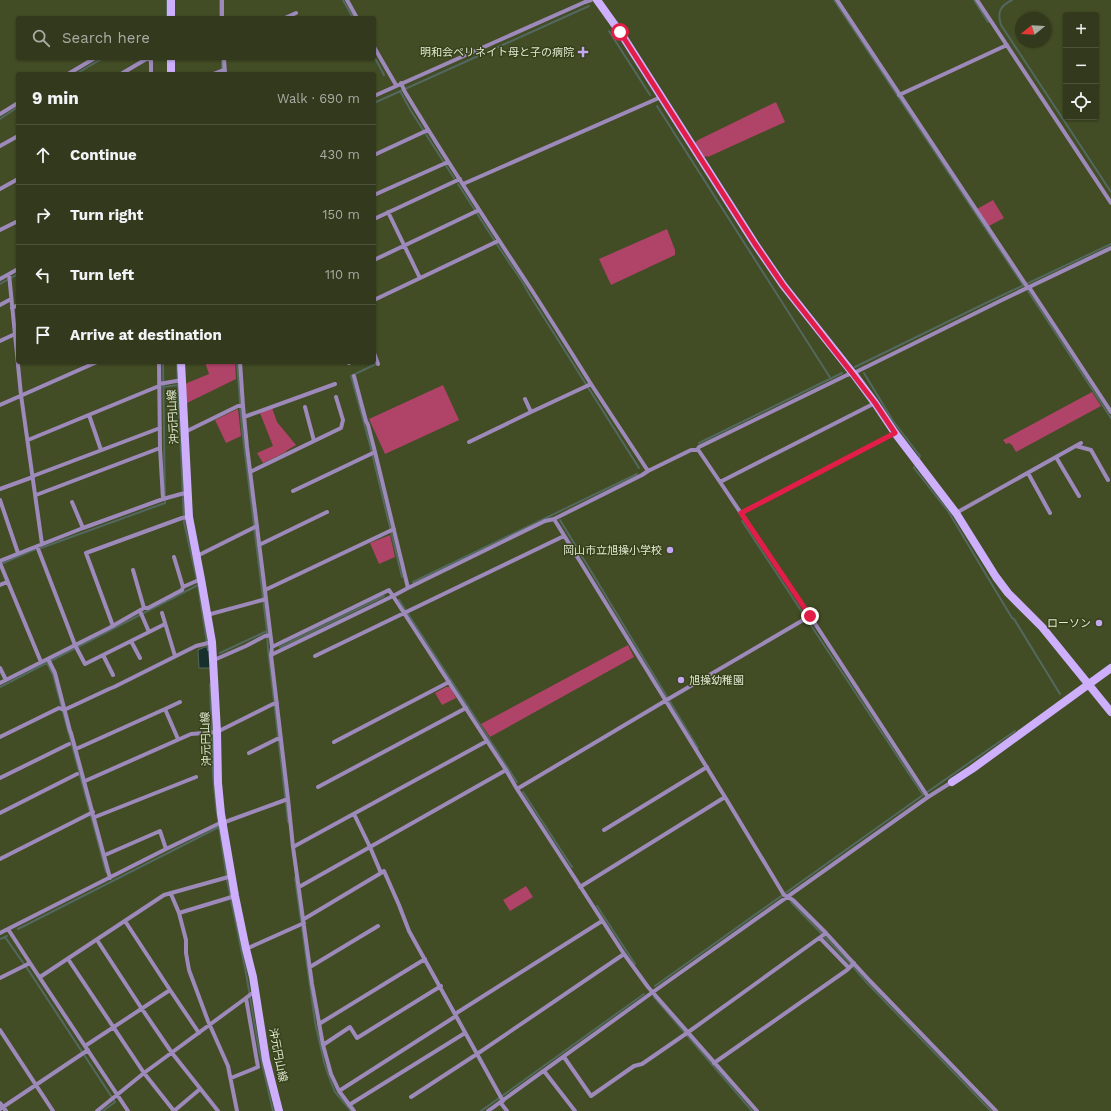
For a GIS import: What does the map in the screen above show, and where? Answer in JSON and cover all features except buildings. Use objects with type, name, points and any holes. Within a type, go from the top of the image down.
[{"type":"street","points":[[169,16],[171,0]]},
{"type":"street","points":[[222,0],[222,16]]},
{"type":"street","points":[[347,0],[356,16]]},
{"type":"street","points":[[376,95],[401,87],[591,0]]},
{"type":"street","points":[[597,0],[622,35],[755,244],[783,285],[875,403],[895,433],[956,513],[996,577],[1008,592],[1042,627],[1111,712]]},
{"type":"street","points":[[836,0],[1111,412]]},
{"type":"street","points":[[977,0],[1111,203]]},
{"type":"street","points":[[289,16],[296,13]]},
{"type":"street","points":[[900,95],[1007,45]]},
{"type":"street","points":[[376,50],[401,87],[426,131],[446,162],[460,179],[496,242],[531,290],[588,385],[648,471]]},
{"type":"street","points":[[71,72],[92,60]]},
{"type":"street","points":[[124,72],[145,60]]},
{"type":"street","points":[[150,60],[151,72]]},
{"type":"street","points":[[171,60],[172,72]]},
{"type":"street","points":[[224,60],[224,71]]},
{"type":"street","points":[[463,184],[661,97]]},
{"type":"street","points":[[0,114],[16,104]]},
{"type":"street","points":[[376,154],[426,131]]},
{"type":"street","points":[[0,146],[16,137]]},
{"type":"street","points":[[376,194],[446,162]]},
{"type":"street","points":[[376,218],[460,179]]},
{"type":"street","points":[[0,189],[16,180]]},
{"type":"street","points":[[376,259],[477,211]]},
{"type":"street","points":[[388,212],[420,278]]},
{"type":"street","points":[[0,230],[16,222]]},
{"type":"street","points":[[376,299],[496,242]]},
{"type":"street","points":[[272,655],[691,450],[697,450],[699,447],[1027,286],[1111,248]]},
{"type":"street","points":[[0,279],[9,277],[16,271]]},
{"type":"street","points":[[9,277],[16,342]]},
{"type":"street","points":[[0,305],[11,300]]},
{"type":"street","points":[[12,308],[16,306]]},
{"type":"street","points":[[0,341],[15,334]]},
{"type":"street","points":[[376,358],[378,364]]},
{"type":"street","points":[[18,364],[21,395],[42,544]]},
{"type":"street","points":[[0,404],[91,364]]},
{"type":"street","points":[[159,364],[161,384],[160,448],[164,499]]},
{"type":"street","name":"沖元円山線","points":[[181,364],[179,381],[185,432],[185,517],[197,556],[198,580],[207,615],[209,643],[214,660],[213,732],[220,823],[232,897],[253,977],[250,995],[279,1111]]},
{"type":"street","points":[[240,364],[241,406],[244,417],[250,472],[254,528],[259,545],[265,590],[264,599],[268,635],[272,647],[275,704],[286,799],[312,984],[322,1044],[330,1074],[339,1091],[354,1111]]},
{"type":"street","points":[[354,376],[368,425],[373,453],[408,588]]},
{"type":"street","points":[[28,440],[161,384],[179,381]]},
{"type":"street","points":[[244,417],[335,384]]},
{"type":"street","points":[[469,442],[588,385]]},
{"type":"street","points":[[250,472],[341,428],[343,420],[336,397]]},
{"type":"street","points":[[525,399],[531,412]]},
{"type":"street","points":[[720,482],[875,403]]},
{"type":"street","points":[[185,432],[241,406]]},
{"type":"street","points":[[304,407],[314,441]]},
{"type":"street","points":[[89,415],[101,450]]},
{"type":"street","points":[[0,489],[160,428]]},
{"type":"street","points":[[741,513],[895,433]]},
{"type":"street","points":[[956,513],[1081,443]]},
{"type":"street","points":[[1076,446],[1091,450],[1108,480]]},
{"type":"street","points":[[36,495],[160,448]]},
{"type":"street","points":[[697,450],[741,513],[807,618],[926,794]]},
{"type":"street","points":[[293,491],[373,453]]},
{"type":"street","points":[[1056,457],[1079,496]]},
{"type":"street","points":[[1028,473],[1050,513]]},
{"type":"street","points":[[41,662],[0,562],[18,553],[83,528],[184,493]]},
{"type":"street","points":[[0,500],[18,553]]},
{"type":"street","points":[[72,502],[83,528]]},
{"type":"street","points":[[259,545],[327,512]]},
{"type":"street","points":[[113,626],[86,553],[185,517]]},
{"type":"street","points":[[554,518],[667,699],[785,895],[793,900],[823,936],[851,966],[996,1111]]},
{"type":"street","points":[[197,556],[254,528]]},
{"type":"street","points":[[265,590],[392,530]]},
{"type":"street","points":[[315,656],[407,613],[564,536]]},
{"type":"street","points":[[37,546],[76,647],[85,664],[165,624]]},
{"type":"street","points":[[174,557],[183,588]]},
{"type":"street","points":[[0,683],[41,662],[49,661],[113,626],[141,613],[144,608],[134,570]]},
{"type":"street","points":[[144,608],[148,608],[198,580]]},
{"type":"street","points":[[0,585],[7,582]]},
{"type":"street","points":[[272,647],[389,590],[407,613],[517,789],[624,954],[686,1034],[757,1111]]},
{"type":"street","points":[[207,615],[264,599]]},
{"type":"street","points":[[141,613],[149,632]]},
{"type":"street","points":[[162,613],[175,656]]},
{"type":"street","points":[[517,789],[667,699],[807,618]]},
{"type":"street","points":[[214,660],[268,635]]},
{"type":"street","points":[[132,641],[140,658]]},
{"type":"street","points":[[0,737],[109,690],[196,646],[209,643]]},
{"type":"street","points":[[103,655],[113,675]]},
{"type":"street","points":[[49,661],[55,673],[62,709],[72,733],[85,781],[91,813],[94,817],[110,878]]},
{"type":"street","points":[[0,668],[6,680]]},
{"type":"street","points":[[488,1111],[501,1099],[564,1057],[926,794],[952,782],[972,769],[1111,668]]},
{"type":"street","points":[[334,742],[449,682]]},
{"type":"street","points":[[76,748],[165,710],[180,702]]},
{"type":"street","points":[[85,781],[178,739],[191,734],[213,732],[275,704]]},
{"type":"street","points":[[318,787],[466,708]]},
{"type":"street","points":[[165,710],[178,739]]},
{"type":"street","points":[[249,753],[279,739]]},
{"type":"street","points":[[293,847],[487,741]]},
{"type":"street","points":[[0,778],[69,744]]},
{"type":"street","points":[[604,830],[707,767]]},
{"type":"street","points":[[299,887],[506,770]]},
{"type":"street","points":[[0,813],[77,774]]},
{"type":"street","points":[[94,817],[196,777]]},
{"type":"street","points":[[580,887],[725,797]]},
{"type":"street","points":[[0,933],[166,848],[220,823],[286,799]]},
{"type":"street","points":[[0,859],[91,813]]},
{"type":"street","points":[[354,814],[381,873]]},
{"type":"street","points":[[105,855],[160,831],[166,848]]},
{"type":"street","points":[[246,949],[304,921],[384,871],[410,931],[507,1111]]},
{"type":"street","points":[[40,977],[164,895],[229,877]]},
{"type":"street","points":[[171,894],[179,913],[186,940],[186,953],[189,970],[210,1025],[228,1066],[237,1111]]},
{"type":"street","points":[[179,913],[232,897]]},
{"type":"street","points":[[339,1091],[602,920]]},
{"type":"street","points":[[125,921],[199,1033]]},
{"type":"street","points":[[310,967],[378,926]]},
{"type":"street","points":[[8,929],[26,964],[40,977],[86,1048],[114,1097],[128,1111]]},
{"type":"street","points":[[823,936],[851,966]]},
{"type":"street","points":[[564,1057],[591,1096],[634,1066],[642,1064],[686,1034],[823,936]]},
{"type":"street","points":[[97,940],[172,1053],[218,1111]]},
{"type":"street","points":[[411,1097],[624,954]]},
{"type":"street","points":[[68,959],[144,1073],[174,1111],[200,1090]]},
{"type":"street","points":[[319,1024],[425,959]]},
{"type":"street","points":[[0,978],[26,964]]},
{"type":"street","points":[[714,1063],[851,966]]},
{"type":"street","points":[[322,1044],[350,1027],[357,1038],[440,986]]},
{"type":"street","points":[[0,1103],[3,1109],[36,1084],[82,1054],[86,1048],[114,1028],[170,990]]},
{"type":"street","points":[[97,1111],[144,1073],[250,995]]},
{"type":"street","points":[[231,1078],[258,1067],[250,995]]},
{"type":"street","points":[[0,1030],[54,1111]]},
{"type":"street","points":[[349,1105],[465,1033]]},
{"type":"street","points":[[544,1071],[574,1111]]},
{"type":"shaded area","points":[[776,102],[785,122],[708,157],[704,157],[695,143],[698,140]]},
{"type":"shaded area","points":[[993,200],[1004,218],[989,226],[977,209]]},
{"type":"shaded area","points":[[667,229],[675,250],[675,255],[611,285],[599,259]]},
{"type":"shaded area","points":[[206,364],[235,364],[236,379],[187,403],[184,387],[187,383],[209,374]]},
{"type":"shaded area","points":[[443,385],[459,420],[385,454],[369,419]]},
{"type":"shaded area","points":[[1092,392],[1101,406],[1016,452],[1012,445],[1009,443],[1006,444],[1003,440]]},
{"type":"shaded area","points":[[272,408],[277,422],[296,445],[286,452],[263,463],[257,453],[273,446],[260,413]]},
{"type":"shaded area","points":[[238,409],[241,436],[226,443],[215,420]]},
{"type":"shaded area","points":[[390,535],[395,557],[379,564],[370,543]]},
{"type":"shaded area","points":[[628,645],[634,657],[490,737],[481,724]]},
{"type":"shaded area","points":[[446,687],[450,687],[456,698],[442,705],[435,693]]},
{"type":"shaded area","points":[[526,886],[533,897],[510,911],[503,900]]},
{"type":"water","points":[[205,647],[210,647],[212,668],[199,668],[198,650]]},
{"type":"waterway","points":[[167,0],[167,16]]},
{"type":"waterway","points":[[220,0],[220,16]]},
{"type":"waterway","points":[[343,0],[352,16]]},
{"type":"waterway","points":[[834,0],[1023,285]]},
{"type":"waterway","points":[[974,0],[988,22]]},
{"type":"waterway","points":[[1012,0],[1000,10],[999,16],[1001,25],[1111,192]]},
{"type":"waterway","points":[[376,102],[589,6]]},
{"type":"waterway","points":[[609,31],[650,95]]},
{"type":"waterway","points":[[79,72],[100,60]]},
{"type":"waterway","points":[[222,60],[222,72]]},
{"type":"waterway","points":[[376,60],[384,75]]},
{"type":"waterway","points":[[400,91],[411,111],[454,178]]},
{"type":"waterway","points":[[657,106],[831,379]]},
{"type":"waterway","points":[[0,119],[16,108]]},
{"type":"waterway","points":[[458,184],[523,283],[639,468]]},
{"type":"waterway","points":[[855,367],[1111,244]]},
{"type":"waterway","points":[[0,284],[16,275]]},
{"type":"waterway","points":[[1028,291],[1111,418]]},
{"type":"waterway","points":[[41,548],[165,503],[163,364]]},
{"type":"waterway","points":[[177,364],[184,522],[198,585],[208,650]]},
{"type":"waterway","points":[[237,364],[242,429],[267,631],[288,822]]},
{"type":"waterway","points":[[376,364],[351,376],[370,445],[402,577]]},
{"type":"waterway","points":[[699,443],[842,373]]},
{"type":"waterway","points":[[864,373],[893,421],[920,456],[919,458]]},
{"type":"waterway","points":[[163,387],[178,385]]},
{"type":"waterway","points":[[914,467],[948,511],[1012,618],[1060,694]]},
{"type":"waterway","points":[[413,582],[637,474]]},
{"type":"waterway","points":[[560,520],[698,748]]},
{"type":"waterway","points":[[742,521],[923,795]]},
{"type":"waterway","points":[[3,563],[36,549]]},
{"type":"waterway","points":[[0,687],[198,585]]},
{"type":"waterway","points":[[280,647],[384,596]]},
{"type":"waterway","points":[[399,600],[517,782]]},
{"type":"waterway","points":[[220,653],[267,631]]},
{"type":"waterway","points":[[47,663],[53,675],[106,872]]},
{"type":"waterway","points":[[210,684],[213,776],[216,806],[227,880],[246,973],[259,1050],[273,1111]]},
{"type":"waterway","points":[[655,986],[1015,731]]},
{"type":"waterway","points":[[523,792],[572,867]]},
{"type":"waterway","points":[[18,929],[219,827]]},
{"type":"waterway","points":[[295,878],[301,921]]},
{"type":"waterway","points":[[791,902],[991,1111]]},
{"type":"waterway","points":[[597,906],[635,964]]},
{"type":"waterway","points":[[302,928],[315,1022],[324,1062],[335,1092],[351,1111]]},
{"type":"waterway","points":[[0,939],[7,936]]},
{"type":"waterway","points":[[5,937],[115,1102],[103,1111]]},
{"type":"waterway","points":[[481,1111],[644,994]]},
{"type":"waterway","points":[[654,997],[752,1111]]},
{"type":"place","name":"明和会ペリネイト母と子の病院","points":[[583,52]]},
{"type":"place","name":"岡山市立旭操小学校","points":[[670,550]]},
{"type":"place","name":"ローソン","points":[[1099,623]]},
{"type":"place","name":"旭操幼稚園","points":[[681,680]]},
{"type":"route","points":[[620,32],[755,244],[783,285],[875,403],[895,433],[741,513],[810,616]]}]
